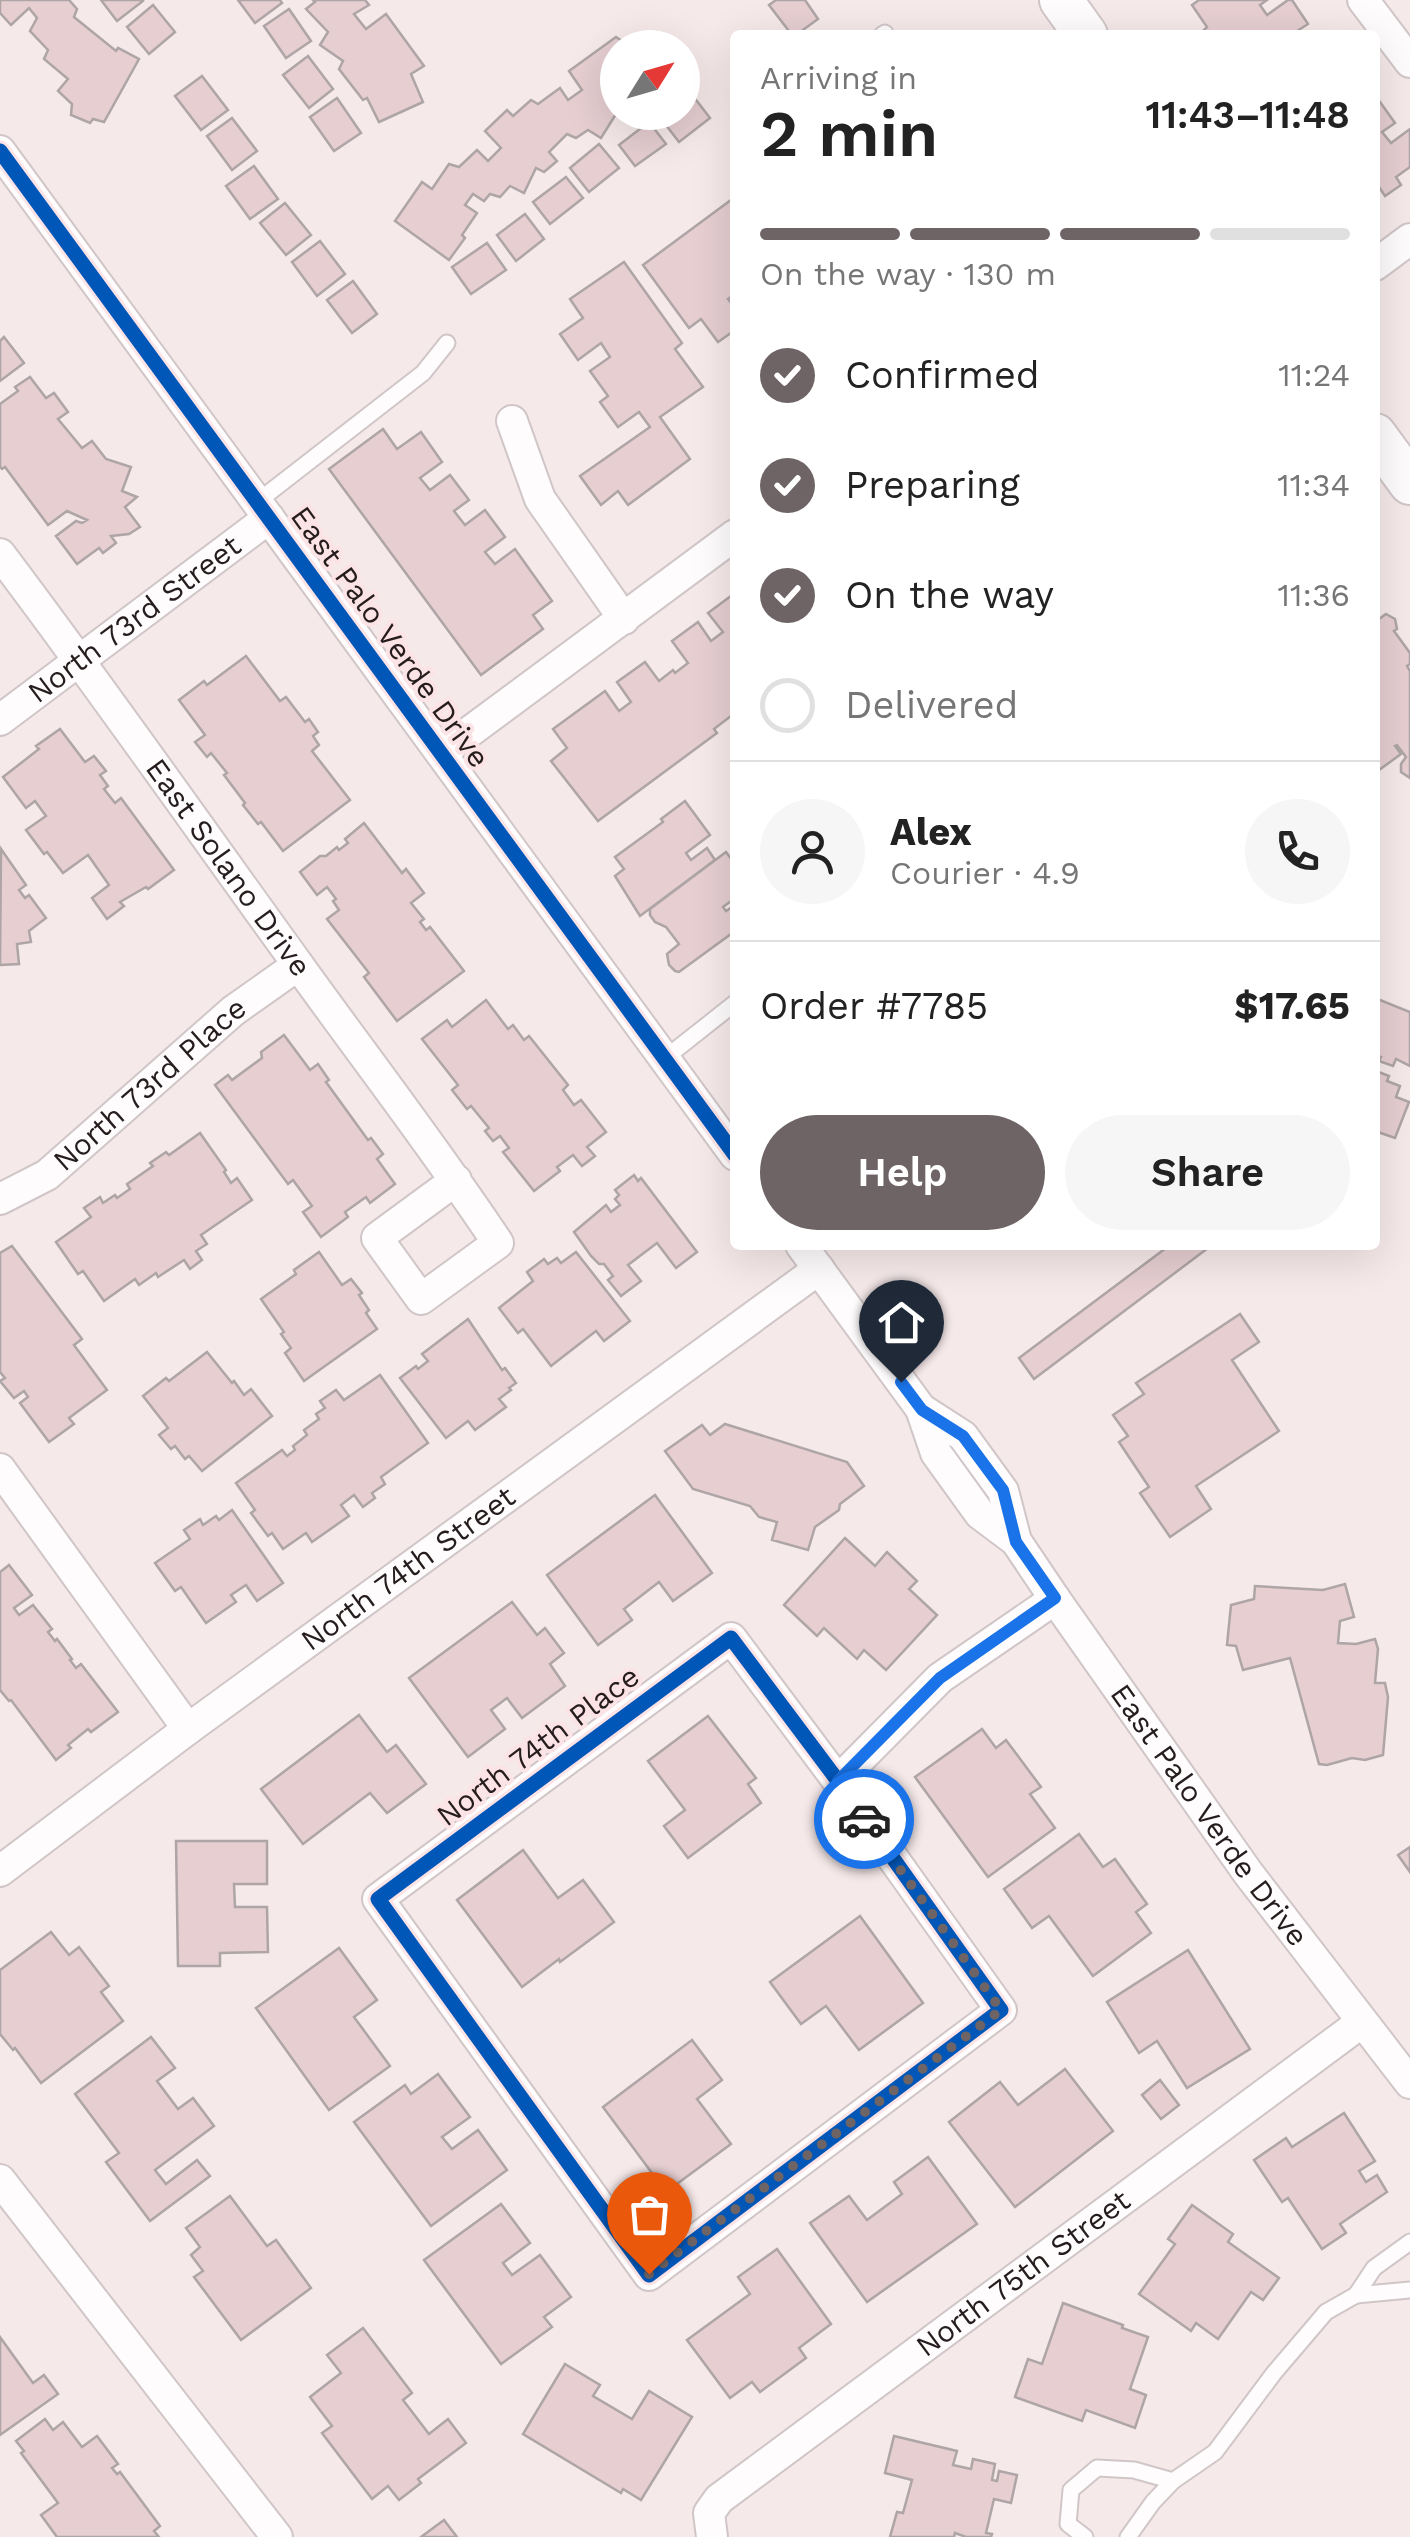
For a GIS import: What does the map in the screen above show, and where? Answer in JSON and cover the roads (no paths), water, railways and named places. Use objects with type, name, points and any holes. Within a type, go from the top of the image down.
[{"type":"main road","points":[[1061,0],[1082,30]]},
{"type":"main road","points":[[1380,442],[1410,482]]},
{"type":"street","points":[[1363,0],[1410,62]]},
{"type":"street","name":"East Palo Verde Drive","points":[[0,151],[730,1148]]},
{"type":"street","points":[[1380,261],[1410,239]]},
{"type":"street","points":[[512,421],[540,500],[624,619]]},
{"type":"street","name":"North 73rd Street","points":[[0,720],[80,660],[263,510]]},
{"type":"street","points":[[441,753],[730,539]]},
{"type":"street","name":"East Solano Drive","points":[[0,554],[456,1180]]},
{"type":"street","name":"North 73rd Place","points":[[0,1198],[47,1174],[233,1011],[298,965]]},
{"type":"street","name":"East Palo Verde Drive","points":[[810,1257],[922,1410],[936,1453],[980,1514],[1016,1542],[1248,1873],[1410,2083]]},
{"type":"street","name":"North 74th Street","points":[[0,1871],[810,1257]]},
{"type":"street","points":[[0,1469],[188,1729]]},
{"type":"street","points":[[838,1781],[940,1678],[1055,1598]]},
{"type":"street","name":"North 74th Place","points":[[731,1638],[838,1781],[1001,2010],[649,2274],[378,1899],[731,1638]]},
{"type":"street","name":"North 75th Street","points":[[712,2537],[709,2512],[719,2499],[1362,2022]]},
{"type":"street","points":[[1,2184],[277,2537]]},
{"type":"lane","points":[[263,510],[423,373],[447,342]]},
{"type":"lane","points":[[664,1059],[730,1007]]},
{"type":"lane","points":[[1128,2537],[1172,2481],[1215,2452],[1326,2312],[1356,2294],[1374,2268],[1410,2242]]},
{"type":"lane","points":[[1356,2294],[1410,2290]]},
{"type":"lane","points":[[1085,2537],[1068,2524],[1072,2490],[1096,2468],[1134,2470],[1172,2481]]}]
